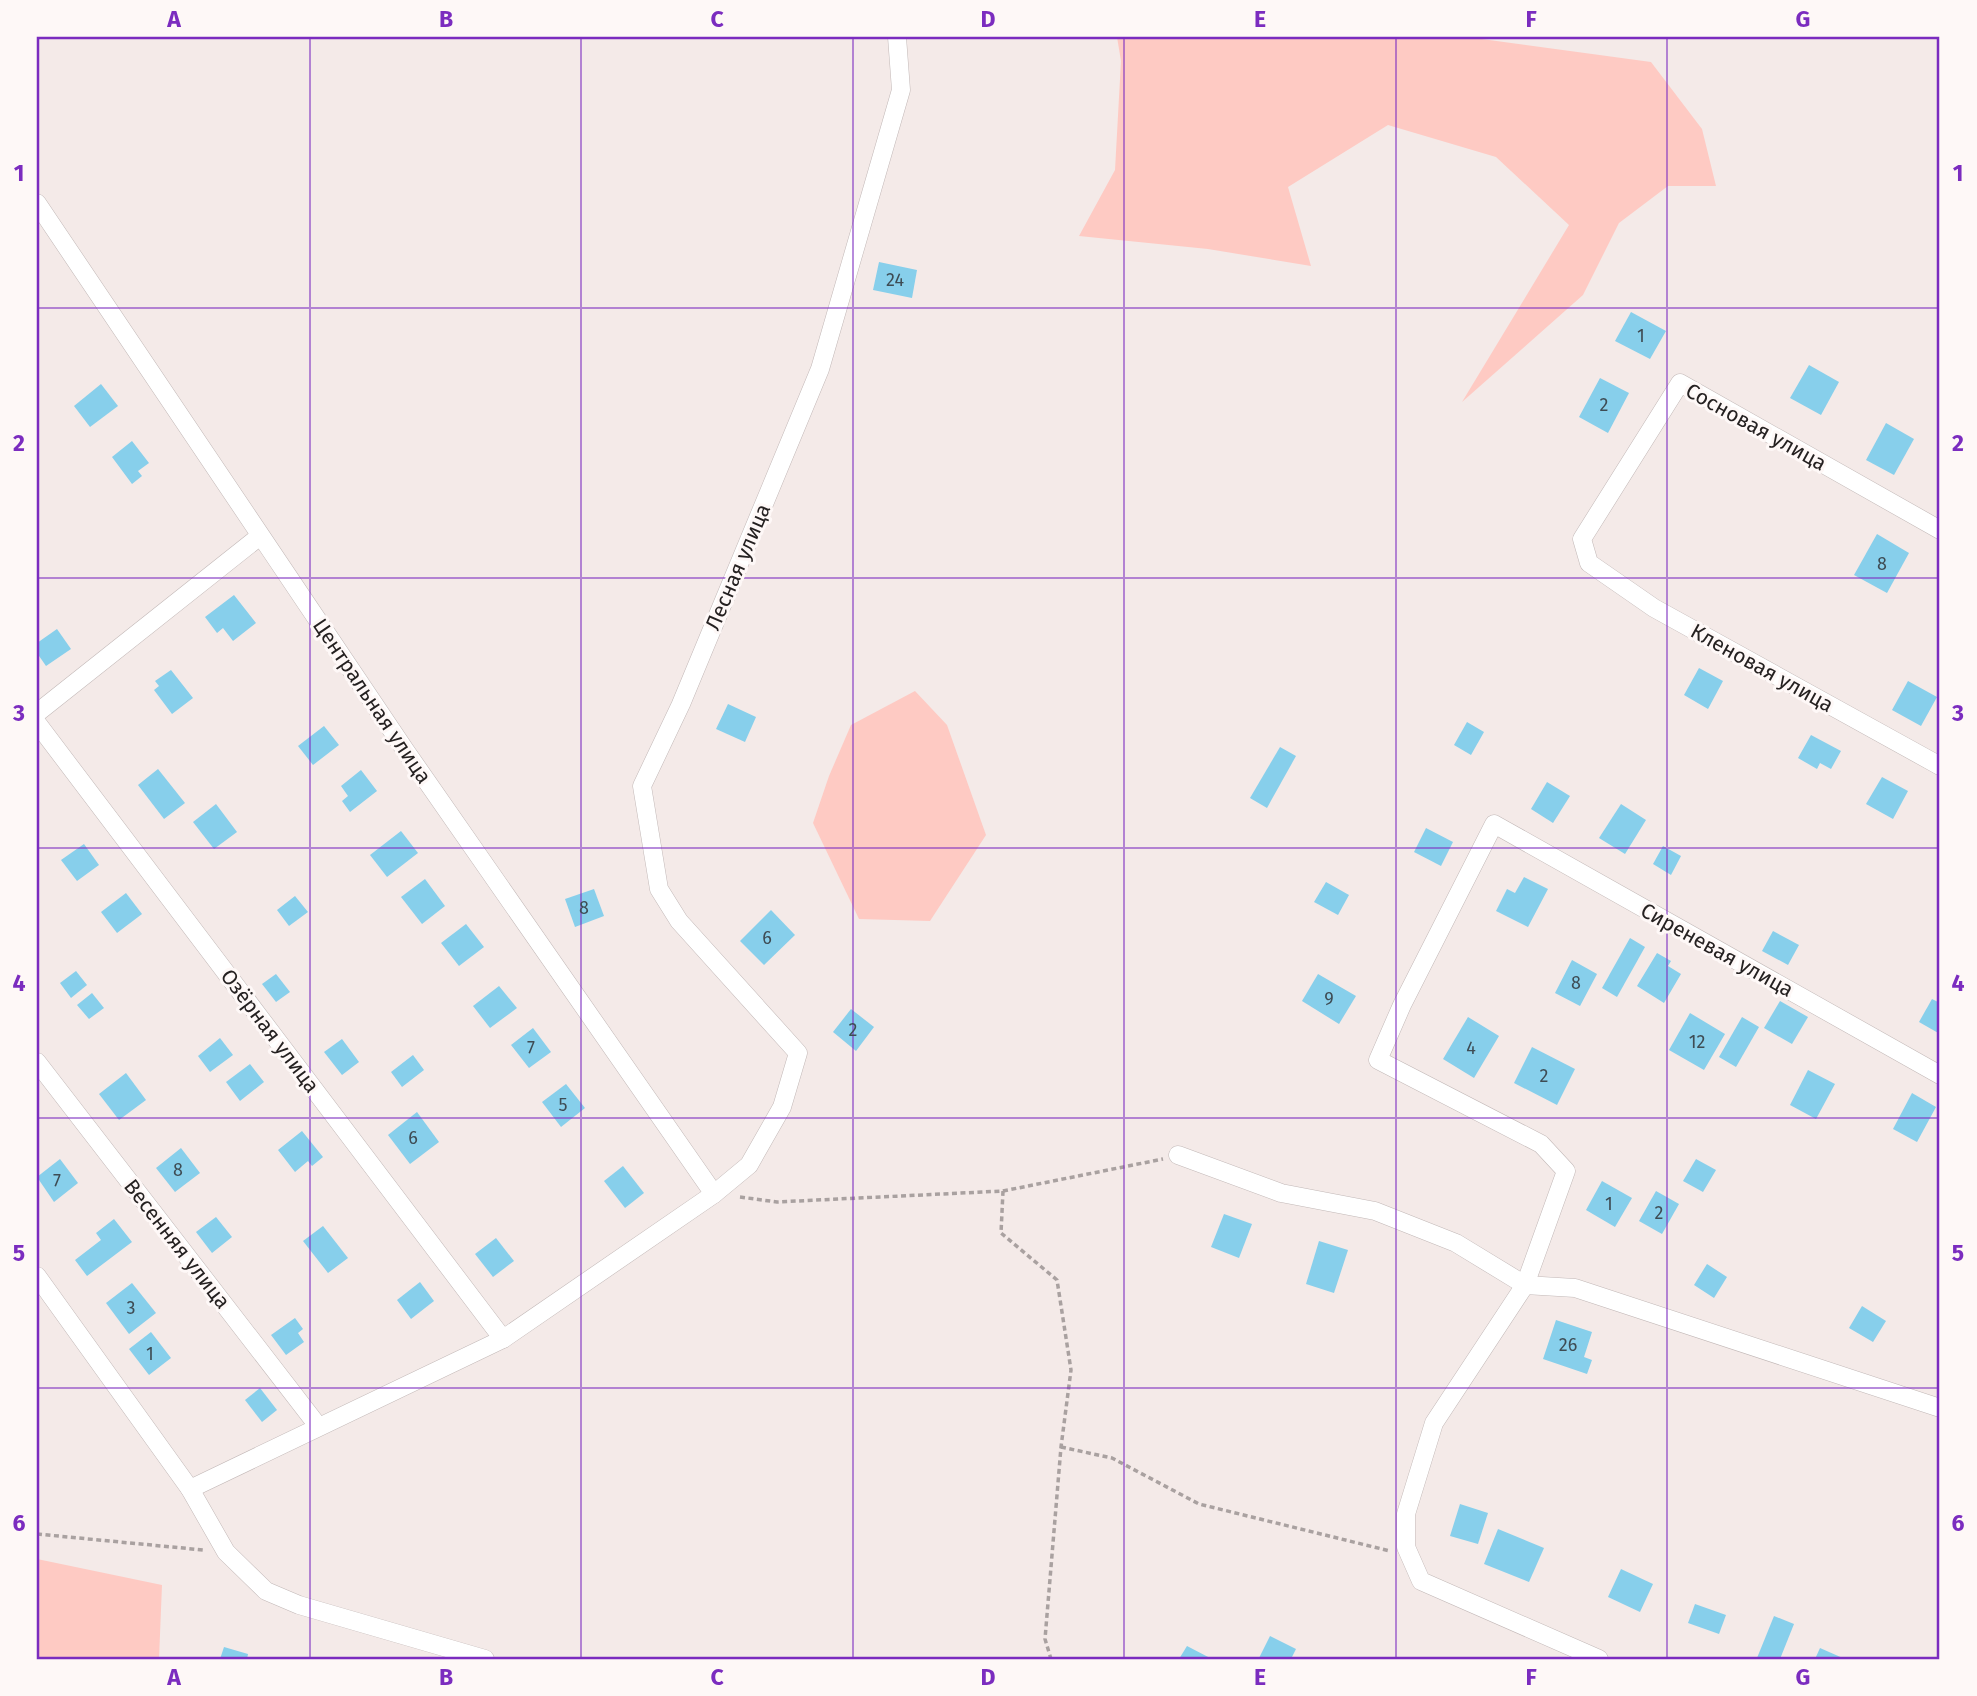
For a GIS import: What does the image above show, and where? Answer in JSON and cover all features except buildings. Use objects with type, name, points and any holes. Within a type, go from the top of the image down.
[{"type":"street","name":"Лесная улица","points":[[714,1194],[749,1166],[782,1107],[797,1053],[679,921],[659,889],[642,786],[681,704],[820,369],[901,90],[897,37]]},
{"type":"street","name":"Центральная улица","points":[[37,203],[405,750],[714,1194]]},
{"type":"street","name":"Сосновая улица","points":[[1589,562],[1582,539],[1680,383],[1940,530]]},
{"type":"street","points":[[37,713],[260,536]]},
{"type":"street","name":"Кленовая улица","points":[[1589,562],[1654,608],[1940,766]]},
{"type":"street","name":"Озёрная улица","points":[[37,723],[503,1339]]},
{"type":"street","name":"Сиреневая улица","points":[[1525,1285],[1566,1171],[1541,1144],[1378,1060],[1402,1005],[1494,824],[1940,1075]]},
{"type":"street","name":"Весенняя улица","points":[[37,1062],[318,1426]]},
{"type":"street","points":[[1178,1155],[1281,1193],[1375,1211],[1456,1243],[1525,1285],[1575,1288],[1940,1408]]},
{"type":"street","points":[[190,1489],[503,1339],[714,1194]]},
{"type":"street","points":[[37,1276],[190,1489],[226,1552],[266,1591],[299,1605],[485,1659]]},
{"type":"street","points":[[1525,1285],[1434,1423],[1406,1514],[1406,1546],[1421,1581],[1599,1659]]},
{"type":"path","points":[[714,1194],[778,1202],[1003,1191],[1178,1155]]},
{"type":"path","points":[[1003,1191],[1000,1233],[1057,1280],[1071,1370],[1060,1447],[1045,1639],[1051,1659]]},
{"type":"path","points":[[1060,1447],[1112,1458],[1199,1504],[1410,1556]]},
{"type":"path","points":[[37,1534],[226,1552]]},
{"type":"shaded area","points":[[1117,37],[1467,37],[1651,62],[1702,129],[1716,186],[1668,186],[1619,223],[1583,295],[1462,402],[1569,225],[1496,157],[1388,125],[1288,187],[1311,266],[1208,249],[1079,236],[1115,170],[1121,61]]},
{"type":"shaded area","points":[[915,691],[947,725],[986,835],[930,921],[859,919],[813,823],[851,725]]},
{"type":"shaded area","points":[[37,1559],[162,1585],[159,1659],[37,1659]]}]
